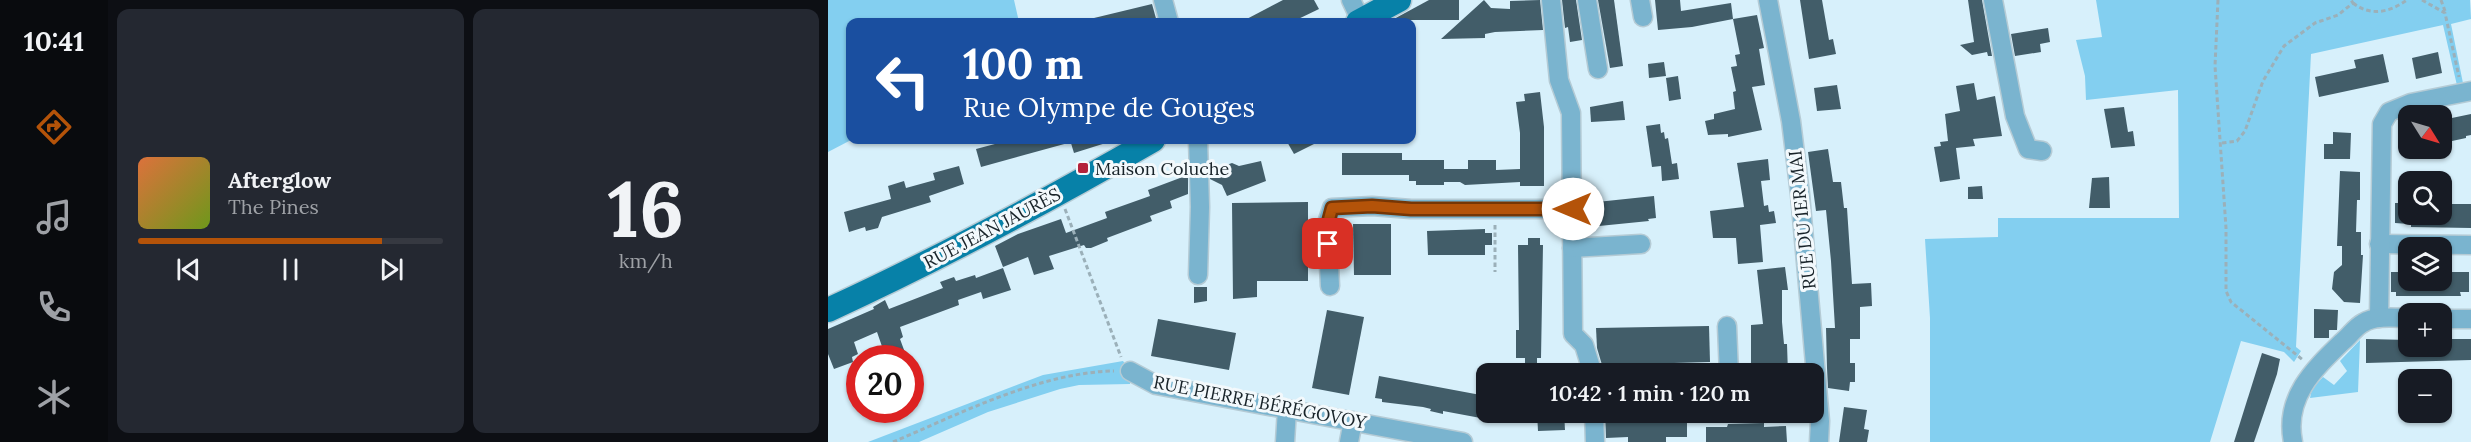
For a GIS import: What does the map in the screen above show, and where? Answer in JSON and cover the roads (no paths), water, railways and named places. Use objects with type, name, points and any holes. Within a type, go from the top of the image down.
[{"type":"main road","points":[[1357,14],[1399,0]]},
{"type":"main road","name":"RUE JEAN JAURÈS","points":[[828,310],[900,276],[1059,194],[1146,144]]},
{"type":"street","points":[[1163,0],[1168,18]]},
{"type":"street","points":[[1551,0],[1559,80],[1571,113],[1573,334],[1584,345],[1590,363]]},
{"type":"street","points":[[1587,0],[1598,69]]},
{"type":"street","name":"RUE DU 1ER MAI","points":[[1768,0],[1791,121],[1800,194],[1820,421],[1819,442]]},
{"type":"street","points":[[1993,0],[2015,116],[2028,149],[2042,151]]},
{"type":"street","points":[[2379,318],[2382,124],[2389,112],[2411,103],[2466,92]]},
{"type":"street","points":[[1198,144],[1200,207],[1198,275]]},
{"type":"street","points":[[1330,286],[1328,223],[1332,208],[1372,206],[1410,214],[1493,209],[1573,209]]},
{"type":"street","points":[[1572,248],[1641,244]]},
{"type":"street","points":[[2379,244],[2471,245]]},
{"type":"street","points":[[2289,438],[2297,396],[2314,369],[2363,323],[2379,318],[2398,318]]},
{"type":"street","points":[[2452,319],[2471,319]]},
{"type":"street","points":[[1727,326],[1729,363]]},
{"type":"street","name":"RUE PIERRE BÉRÉGOVOY","points":[[1130,371],[1156,386],[1463,442]]},
{"type":"street","points":[[1285,442],[1287,409]]},
{"type":"street","points":[[1349,442],[1353,421]]},
{"type":"street","points":[[1594,423],[1594,442]]},
{"type":"place","name":"Maison Coluche","points":[[1083,168]]}]
